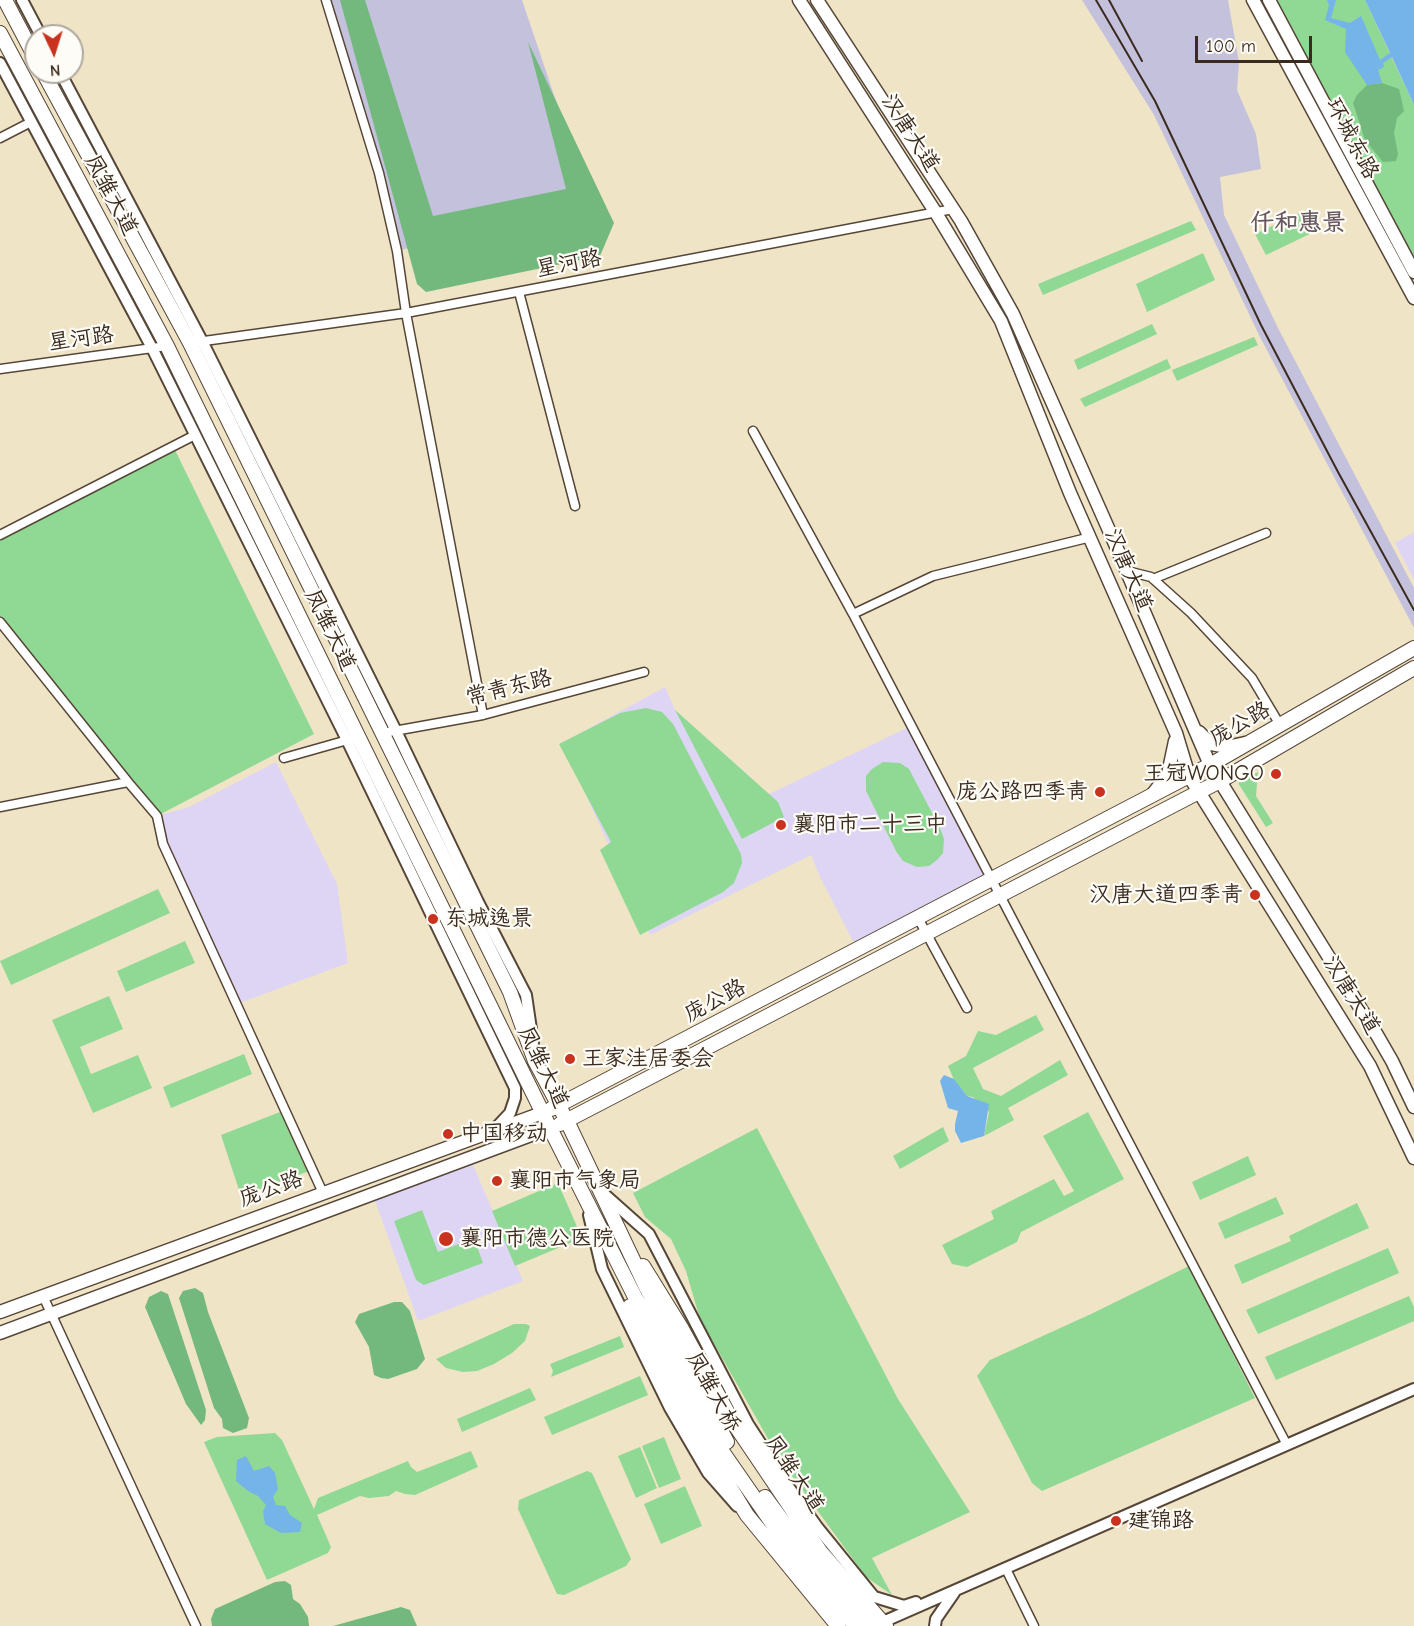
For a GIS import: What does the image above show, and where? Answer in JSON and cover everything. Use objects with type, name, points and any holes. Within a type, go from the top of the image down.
[{"type":"main road","points":[[5,0],[24,36]]},
{"type":"main road","name":"汉唐大道","points":[[800,0],[936,213],[1001,321],[1070,493],[1176,733],[1189,776],[1370,1066],[1414,1158]]},
{"type":"main road","name":"汉唐大道","points":[[817,0],[953,209],[1013,314],[1210,765],[1392,1060],[1414,1107]]},
{"type":"main road","name":"环城东路","points":[[1253,0],[1414,298]]},
{"type":"main road","name":"环城东路","points":[[1269,0],[1414,272]]},
{"type":"main road","name":"凤雏大道","points":[[0,33],[167,346],[309,633],[353,738],[433,888],[635,1298],[670,1347]]},
{"type":"main road","name":"凤雏大道","points":[[50,84],[196,342],[348,664],[389,732],[435,841],[510,992],[535,1061],[601,1191],[670,1347]]},
{"type":"main road","points":[[55,136],[73,127]]},
{"type":"main road","points":[[64,152],[82,143]]},
{"type":"main road","name":"庞公路","points":[[0,1312],[559,1106],[1210,765],[1414,648]]},
{"type":"main road","name":"庞公路","points":[[0,1333],[567,1121],[1220,781],[1414,668]]},
{"type":"main road","points":[[1192,724],[1211,744],[1227,747],[1249,742]]},
{"type":"main road","points":[[1152,795],[1168,774],[1176,733]]},
{"type":"main road","points":[[1230,797],[1230,784],[1245,766]]},
{"type":"main road","points":[[1177,802],[1192,799],[1208,807]]},
{"type":"main road","name":"凤雏大道","points":[[625,1243],[650,1276],[733,1422],[820,1551],[853,1588],[881,1625]]},
{"type":"main road","name":"凤雏大道","points":[[612,1250],[620,1287],[684,1412],[747,1515],[838,1626]]},
{"type":"main road","name":"凤雏大桥","points":[[670,1347],[715,1441],[797,1559],[855,1626]]},
{"type":"main road","name":"凤雏大桥","points":[[670,1347],[723,1437],[807,1554],[869,1626]]},
{"type":"street","points":[[22,0],[35,24]]},
{"type":"street","points":[[326,0],[379,173],[396,250],[483,715]]},
{"type":"street","points":[[0,63],[152,348],[323,693],[353,738],[399,849],[516,1088],[510,1113],[494,1130]]},
{"type":"street","points":[[66,84],[382,702],[389,732],[470,883],[477,902],[526,995],[535,1061]]},
{"type":"street","points":[[0,138],[31,122]]},
{"type":"street","name":"星河路","points":[[196,342],[406,313],[953,209]]},
{"type":"street","points":[[519,292],[575,506]]},
{"type":"street","name":"星河路","points":[[0,369],[167,346]]},
{"type":"street","points":[[753,431],[853,614],[1287,1445]]},
{"type":"street","points":[[0,535],[195,435]]},
{"type":"street","points":[[1153,579],[1266,534]]},
{"type":"street","points":[[853,614],[933,576],[1091,537]]},
{"type":"street","points":[[1127,571],[1153,579],[1191,613],[1252,678],[1280,725]]},
{"type":"street","points":[[0,622],[157,816],[163,844],[323,1193]]},
{"type":"street","points":[[309,633],[323,693]]},
{"type":"street","points":[[348,664],[382,702]]},
{"type":"street","name":"常青东路","points":[[389,732],[483,715],[644,672]]},
{"type":"street","points":[[284,758],[353,738]]},
{"type":"street","points":[[0,807],[128,782]]},
{"type":"street","points":[[435,841],[470,883]]},
{"type":"street","points":[[399,849],[433,888]]},
{"type":"street","points":[[918,918],[967,1008]]},
{"type":"street","points":[[601,1191],[648,1234],[748,1424],[811,1518],[874,1597]]},
{"type":"street","points":[[585,1197],[602,1269],[670,1408],[708,1473],[747,1515]]},
{"type":"street","points":[[44,1296],[196,1626]]},
{"type":"street","points":[[881,1625],[1414,1389]]},
{"type":"street","points":[[1006,1569],[1034,1626]]},
{"type":"street","points":[[853,1588],[904,1606],[957,1591]]},
{"type":"street","points":[[935,1626],[936,1619],[957,1591]]},
{"type":"shaded area","points":[[326,0],[522,0],[590,202],[397,251],[379,173]]},
{"type":"shaded area","points":[[1082,0],[1228,0],[1239,62],[1237,90],[1256,134],[1261,169],[1220,177],[1224,215],[1278,328],[1414,588],[1414,628],[1260,337],[1154,115]]},
{"type":"shaded area","points":[[1414,532],[1414,580],[1395,543]]},
{"type":"shaded area","name":"襄阳市二十三中","points":[[665,687],[675,710],[769,794],[911,726],[991,879],[856,947],[811,855],[650,935],[562,743]]},
{"type":"shaded area","points":[[276,762],[337,884],[348,963],[237,1004],[157,816],[189,807]]},
{"type":"shaded area","name":"襄阳市德公医院","points":[[470,1158],[523,1281],[418,1321],[373,1195]]},
{"type":"green space","points":[[340,0],[365,0],[433,216],[566,189],[528,42],[614,223],[600,256],[426,292],[417,284]]},
{"type":"green space","points":[[1269,0],[1365,0],[1414,105],[1414,272]]},
{"type":"green space","points":[[1382,83],[1399,89],[1404,111],[1397,118],[1394,133],[1398,154],[1396,161],[1383,162],[1365,140],[1353,103],[1367,85]]},
{"type":"green space","points":[[1306,210],[1316,231],[1266,255],[1255,234]]},
{"type":"green space","points":[[1191,221],[1196,230],[1043,295],[1038,284]]},
{"type":"green space","points":[[1203,253],[1215,280],[1147,312],[1136,284]]},
{"type":"green space","points":[[1152,324],[1157,334],[1078,370],[1074,360]]},
{"type":"green space","points":[[1254,337],[1258,345],[1177,381],[1172,370]]},
{"type":"green space","points":[[1167,359],[1171,368],[1085,407],[1080,399]]},
{"type":"green space","points":[[173,446],[314,734],[157,816],[0,622],[0,535]]},
{"type":"green space","points":[[646,708],[662,712],[673,724],[741,854],[742,863],[734,883],[723,892],[640,935],[600,850],[611,842],[559,744],[620,713]]},
{"type":"green space","points":[[675,710],[778,802],[784,817],[742,839]]},
{"type":"green space","points":[[883,762],[900,763],[909,769],[940,828],[944,839],[943,853],[929,866],[917,867],[903,861],[866,791],[866,776]]},
{"type":"green space","points":[[1258,772],[1256,796],[1273,823],[1266,827],[1238,783]]},
{"type":"green space","points":[[158,889],[170,913],[11,985],[0,961]]},
{"type":"green space","points":[[185,941],[195,963],[126,992],[117,971]]},
{"type":"green space","points":[[109,996],[123,1029],[80,1047],[91,1074],[138,1055],[152,1088],[93,1113],[52,1020]]},
{"type":"green space","points":[[1036,1015],[1044,1030],[973,1068],[983,1089],[1001,1096],[1060,1060],[1068,1075],[1008,1108],[1014,1120],[984,1136],[989,1112],[973,1097],[967,1096],[954,1080],[948,1066],[966,1056],[978,1031],[996,1035]]},
{"type":"green space","points":[[244,1054],[252,1074],[171,1108],[163,1087]]},
{"type":"green space","points":[[285,1110],[312,1170],[241,1196],[221,1135]]},
{"type":"green space","points":[[1088,1112],[1124,1179],[1021,1232],[1017,1242],[967,1267],[952,1264],[942,1245],[994,1219],[991,1211],[1054,1179],[1064,1196],[1074,1191],[1043,1136]]},
{"type":"green space","points":[[943,1127],[949,1141],[900,1169],[893,1156]]},
{"type":"green space","points":[[757,1128],[898,1399],[970,1512],[872,1558],[892,1595],[866,1577],[779,1458],[700,1319],[686,1271],[671,1239],[645,1217],[633,1193]]},
{"type":"green space","points":[[1248,1156],[1256,1175],[1200,1200],[1192,1182]]},
{"type":"green space","points":[[558,1183],[582,1238],[515,1266],[492,1211]]},
{"type":"green space","points":[[1276,1197],[1284,1214],[1225,1239],[1218,1223]]},
{"type":"green space","points":[[1357,1203],[1369,1228],[1242,1284],[1234,1265],[1291,1241],[1289,1236]]},
{"type":"green space","points":[[422,1210],[438,1252],[474,1238],[483,1263],[424,1285],[416,1280],[394,1221]]},
{"type":"green space","points":[[1388,1248],[1399,1273],[1258,1334],[1246,1310]]},
{"type":"green space","points":[[1189,1266],[1255,1398],[1042,1491],[1032,1483],[977,1376],[990,1360]]},
{"type":"green space","points":[[195,1288],[203,1293],[208,1312],[249,1418],[247,1428],[233,1433],[223,1428],[222,1419],[214,1408],[179,1298],[183,1291]]},
{"type":"green space","points":[[161,1291],[168,1294],[206,1410],[205,1420],[201,1425],[186,1404],[145,1307],[149,1297]]},
{"type":"green space","points":[[1409,1296],[1414,1307],[1414,1321],[1276,1380],[1265,1357]]},
{"type":"green space","points":[[394,1302],[402,1302],[410,1311],[425,1359],[417,1369],[388,1379],[374,1375],[369,1347],[355,1322],[359,1314]]},
{"type":"green space","points":[[514,1324],[530,1326],[525,1341],[512,1353],[494,1364],[477,1371],[463,1372],[446,1368],[436,1359]]},
{"type":"green space","points":[[620,1336],[624,1347],[551,1377],[553,1371],[550,1364]]},
{"type":"green space","points":[[640,1376],[648,1395],[552,1435],[544,1417]]},
{"type":"green space","points":[[530,1388],[536,1400],[462,1432],[457,1419]]},
{"type":"green space","points":[[275,1433],[282,1440],[314,1509],[318,1498],[408,1461],[417,1472],[471,1451],[478,1467],[415,1495],[396,1491],[389,1496],[369,1498],[360,1496],[317,1515],[331,1547],[328,1553],[267,1580],[204,1442],[217,1437]]},
{"type":"green space","points":[[664,1437],[681,1479],[659,1488],[642,1446]]},
{"type":"green space","points":[[640,1447],[657,1488],[636,1498],[618,1456]]},
{"type":"green space","points":[[587,1471],[592,1473],[631,1559],[626,1566],[564,1595],[557,1594],[518,1509],[519,1500]]},
{"type":"green space","points":[[685,1486],[702,1526],[661,1544],[644,1504]]},
{"type":"green space","points":[[285,1581],[291,1585],[293,1599],[300,1604],[308,1617],[309,1626],[212,1626],[211,1619],[215,1609],[275,1582]]},
{"type":"green space","points":[[401,1607],[410,1610],[417,1626],[333,1626]]},
{"type":"water","points":[[1327,0],[1336,0],[1331,18],[1350,23],[1361,16],[1380,60],[1390,53],[1365,0],[1414,0],[1414,105],[1392,57],[1383,63],[1384,67],[1378,70],[1382,83],[1367,85],[1345,52],[1346,29],[1325,20],[1329,5]]},
{"type":"water","points":[[944,1075],[954,1079],[967,1096],[989,1104],[984,1136],[961,1143],[955,1131],[958,1111],[948,1108],[940,1081]]},
{"type":"water","points":[[246,1456],[254,1471],[269,1466],[275,1473],[278,1489],[273,1497],[276,1505],[285,1506],[290,1515],[302,1523],[300,1532],[281,1533],[265,1524],[263,1511],[266,1505],[258,1496],[236,1481],[237,1460]]},
{"type":"railway","points":[[1096,0],[1155,101],[1261,325],[1414,610]]},
{"type":"railway","points":[[1109,0],[1142,61]]},
{"type":"place","name":"王冠WONGO","points":[[1276,774]]},
{"type":"place","name":"庞公路四季青","points":[[1100,792]]},
{"type":"place","name":"襄阳市二十三中","points":[[781,825]]},
{"type":"place","name":"汉唐大道四季青","points":[[1255,895]]},
{"type":"place","name":"东城逸景","points":[[433,919]]},
{"type":"place","name":"王家洼居委会","points":[[570,1059]]},
{"type":"place","name":"中国移动","points":[[448,1134]]},
{"type":"place","name":"襄阳市气象局","points":[[497,1181]]},
{"type":"place","name":"襄阳市德公医院","points":[[446,1239]]},
{"type":"place","name":"建锦路","points":[[1116,1521]]},
{"type":"district","name":"仟和惠景","points":[[1298,223]]}]
